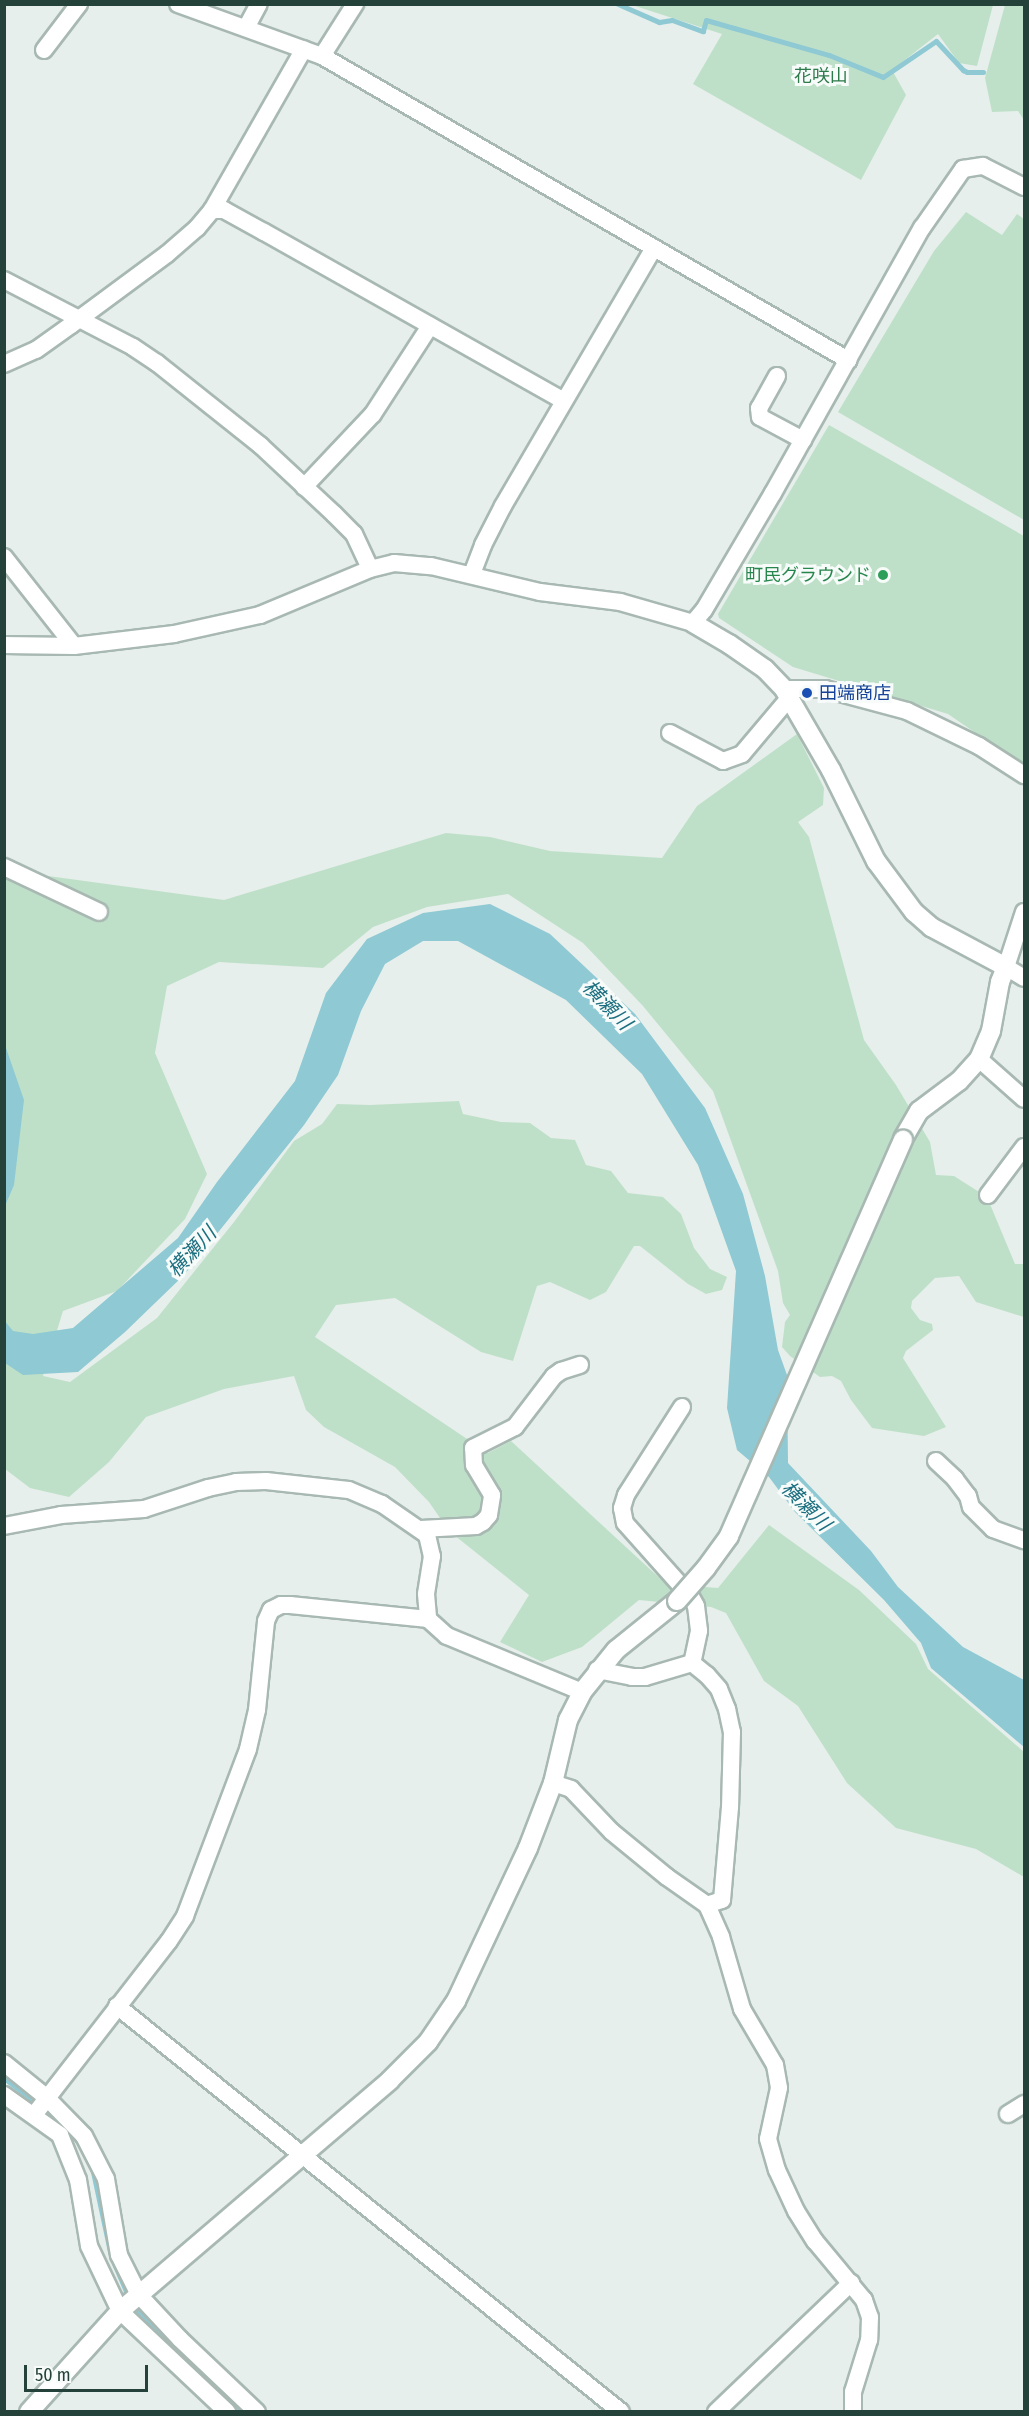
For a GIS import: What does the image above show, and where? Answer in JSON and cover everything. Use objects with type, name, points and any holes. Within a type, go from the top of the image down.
[{"type":"street","points":[[44,50],[79,4]]},
{"type":"street","points":[[178,4],[322,56],[848,360]]},
{"type":"street","points":[[246,28],[259,4]]},
{"type":"street","points":[[322,56],[355,4]]},
{"type":"street","points":[[4,364],[36,350],[167,254],[197,228],[212,210],[304,49]]},
{"type":"street","points":[[693,623],[704,610],[803,440],[922,228],[963,169],[983,166],[1024,188]]},
{"type":"street","points":[[212,210],[224,210],[564,401]]},
{"type":"street","points":[[472,574],[483,545],[654,248]]},
{"type":"street","points":[[4,280],[133,347],[157,363],[260,445],[354,534],[370,569]]},
{"type":"street","points":[[304,487],[373,414],[430,326]]},
{"type":"street","points":[[777,376],[759,408],[760,417],[803,440]]},
{"type":"street","points":[[4,557],[74,646]]},
{"type":"street","points":[[4,645],[74,646],[174,634],[260,615],[370,569],[394,563],[412,563],[472,574],[534,591],[630,604],[693,623],[765,669],[787,693],[876,861],[894,887],[931,927],[1024,978]]},
{"type":"street","points":[[670,733],[723,761],[742,754],[787,693],[825,689],[907,711],[979,746],[1024,775]]},
{"type":"street","points":[[4,867],[99,912]]},
{"type":"street","points":[[29,2412],[120,2311],[390,2080],[441,2026],[456,2001],[528,1848],[553,1783],[568,1720],[582,1692],[597,1670],[628,1639],[677,1600],[695,1581],[729,1536],[903,1139],[919,1111],[959,1081],[979,1059],[991,1031],[1000,982],[1024,912]]},
{"type":"street","points":[[979,1059],[1024,1099]]},
{"type":"street","points":[[987,1195],[1024,1147]]},
{"type":"street","points":[[421,1529],[476,1526],[483,1522],[489,1515],[492,1495],[474,1465],[473,1448],[516,1427],[554,1376],[561,1371],[580,1365]]},
{"type":"street","points":[[682,1407],[626,1495],[622,1508],[625,1522],[691,1597],[696,1606],[699,1631],[692,1663]]},
{"type":"street","points":[[936,1461],[955,1479],[968,1496],[971,1507],[993,1529],[1024,1540]]},
{"type":"street","points":[[4,1526],[61,1515],[144,1509],[207,1488],[251,1481],[359,1492],[421,1529],[431,1544],[432,1556],[426,1594],[428,1619]]},
{"type":"street","points":[[34,2115],[169,1941],[185,1916],[248,1749],[257,1710],[266,1621],[272,1610],[281,1605],[290,1605],[428,1619],[447,1636],[582,1692]]},
{"type":"street","points":[[597,1670],[632,1677],[645,1677],[692,1663]]},
{"type":"street","points":[[692,1663],[719,1689],[727,1709],[732,1732],[730,1807],[723,1900],[707,1905]]},
{"type":"street","points":[[553,1783],[571,1789],[612,1832],[667,1877],[707,1905],[721,1937],[742,2009],[775,2065],[779,2088],[768,2139],[777,2170],[796,2211],[815,2241],[864,2300],[870,2317],[869,2340],[853,2392],[853,2412]]},
{"type":"street","points":[[117,2006],[621,2412]]},
{"type":"street","points":[[4,2063],[46,2097],[84,2136],[106,2179],[119,2255],[139,2295],[180,2339],[257,2412]]},
{"type":"street","points":[[4,2095],[60,2135],[78,2180],[89,2246],[120,2311],[228,2412]]},
{"type":"street","points":[[1008,2114],[1024,2104]]},
{"type":"street","points":[[716,2412],[851,2283]]},
{"type":"green space","name":"花咲山","points":[[632,5],[993,5],[977,66],[959,63],[938,34],[892,70],[906,95],[861,180],[693,84],[722,34]]},
{"type":"green space","points":[[1005,5],[1024,5],[1024,120],[1018,111],[992,112],[985,78]]},
{"type":"green space","points":[[966,212],[1002,235],[1017,214],[1024,219],[1024,520],[838,412],[934,251]]},
{"type":"green space","name":"町民グラウンド","points":[[829,425],[1024,536],[1024,766],[948,714],[793,667],[719,618],[718,614]]},
{"type":"green space","points":[[797,734],[824,788],[823,805],[798,822],[809,837],[864,1040],[896,1085],[930,1142],[936,1175],[954,1176],[987,1197],[1015,1264],[1024,1264],[1024,1317],[976,1302],[959,1276],[935,1278],[912,1301],[911,1308],[920,1320],[932,1324],[933,1330],[906,1351],[903,1358],[946,1427],[924,1436],[872,1428],[851,1400],[841,1381],[832,1376],[820,1377],[790,1356],[782,1347],[785,1322],[790,1315],[783,1303],[778,1271],[713,1091],[643,1006],[583,943],[508,894],[427,907],[373,927],[323,968],[219,962],[167,986],[155,1053],[207,1174],[185,1219],[117,1291],[63,1311],[43,1376],[70,1382],[157,1318],[234,1222],[294,1141],[322,1124],[337,1104],[370,1105],[459,1101],[463,1114],[501,1122],[530,1123],[551,1138],[575,1140],[586,1165],[611,1171],[628,1193],[663,1197],[681,1214],[694,1248],[710,1269],[727,1277],[722,1290],[706,1294],[688,1284],[640,1246],[634,1246],[606,1292],[590,1300],[550,1282],[537,1286],[513,1361],[481,1352],[395,1298],[336,1305],[315,1337],[488,1453],[511,1441],[666,1584],[718,1588],[769,1525],[859,1590],[916,1644],[928,1669],[1024,1752],[1024,1877],[976,1849],[896,1828],[847,1783],[798,1706],[764,1681],[726,1613],[711,1607],[639,1600],[582,1647],[542,1662],[500,1642],[529,1595],[449,1531],[429,1502],[395,1467],[324,1427],[306,1410],[294,1376],[224,1389],[146,1417],[109,1462],[69,1497],[30,1488],[5,1469],[4,1132],[9,1069],[4,1043],[4,870],[224,900],[446,833],[490,837],[550,851],[662,858],[697,806]]},
{"type":"water","name":"横瀬川","points":[[490,904],[550,934],[635,1014],[705,1108],[743,1194],[765,1276],[778,1350],[787,1375],[788,1463],[871,1551],[898,1587],[963,1647],[1024,1680],[1024,1747],[931,1668],[921,1643],[884,1600],[795,1512],[769,1477],[737,1450],[727,1408],[736,1271],[698,1165],[642,1074],[566,1000],[458,941],[423,941],[385,964],[361,1011],[338,1075],[304,1125],[184,1275],[125,1332],[78,1372],[23,1375],[5,1363],[4,1320],[13,1331],[33,1334],[73,1328],[178,1238],[217,1182],[295,1081],[326,993],[367,939],[423,913]]},
{"type":"water","points":[[5,1045],[24,1100],[14,1185],[5,1206]]},
{"type":"waterway","points":[[618,4],[659,22],[672,20],[703,31],[706,20],[829,55],[883,77],[936,41],[963,70],[983,72]]},
{"type":"waterway","points":[[4,2078],[38,2104]]},
{"type":"waterway","points":[[92,2167],[110,2252]]},
{"type":"waterway","points":[[114,2263],[129,2298],[144,2319],[243,2412]]},
{"type":"place","name":"町民グラウンド","points":[[883,575]]},
{"type":"place","name":"田端商店","points":[[807,693]]}]
